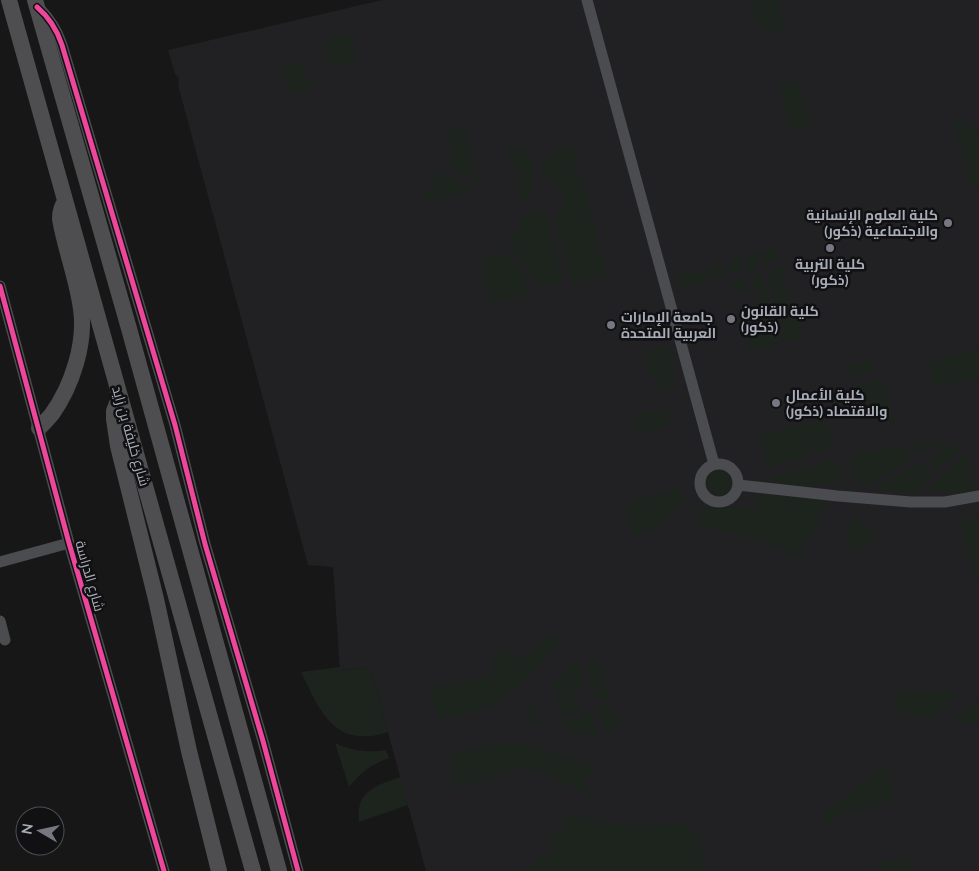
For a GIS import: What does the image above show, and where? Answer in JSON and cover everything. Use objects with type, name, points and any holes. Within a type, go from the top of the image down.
[{"type":"highway","name":"شارع خليفة بن زايد","points":[[9,0],[253,871]]},
{"type":"highway","name":"شارع خليفة بن زايد","points":[[36,4],[128,325],[279,871]]},
{"type":"highway","points":[[39,428],[51,416],[70,382],[78,357],[83,328],[82,309],[60,219],[62,206],[66,200]]},
{"type":"highway","points":[[120,396],[114,411],[118,446],[156,599],[219,871]]},
{"type":"street","points":[[587,0],[714,464]]},
{"type":"street","points":[[36,4],[55,28],[62,45],[175,425],[205,544],[263,740],[298,871]]},
{"type":"street","name":"شارع الدراسة","points":[[0,286],[69,542],[164,871]]},
{"type":"street","points":[[714,464],[724,465],[733,470],[738,479],[738,485],[734,494],[726,501],[715,502],[706,497],[700,488],[700,478],[705,469],[714,464]]},
{"type":"street","points":[[738,485],[911,502],[945,502],[979,496]]},
{"type":"street","name":"شارع الدراسة","points":[[0,562],[69,542]]},
{"type":"street","points":[[0,621],[5,640]]},
{"type":"shaded area","name":"جامعة الإمارات العربية المتحدة","points":[[382,0],[979,0],[979,871],[426,871],[370,667],[340,671],[333,567],[308,565],[178,85],[179,79],[175,74],[168,50]]},
{"type":"shaded area","points":[[751,0],[777,0],[785,28],[776,32],[765,32],[756,20]]},
{"type":"shaded area","points":[[341,34],[353,38],[357,50],[353,62],[341,66],[329,62],[325,50],[329,38]]},
{"type":"shaded area","points":[[301,61],[306,81],[317,82],[318,85],[288,94],[281,65]]},
{"type":"shaded area","points":[[799,80],[811,125],[790,131],[779,91],[785,84]]},
{"type":"shaded area","points":[[957,119],[979,132],[979,184],[971,186],[954,122]]},
{"type":"shaded area","points":[[464,126],[477,183],[447,165],[452,158],[446,132]]},
{"type":"shaded area","points":[[573,141],[580,167],[574,170],[574,175],[582,178],[599,244],[595,246],[593,251],[597,256],[602,255],[607,274],[572,284],[554,217],[563,206],[564,195],[558,184],[546,178],[542,163]]},
{"type":"shaded area","points":[[508,145],[518,147],[526,152],[534,166],[533,184],[526,202],[521,203],[516,181],[522,178],[523,173],[519,170],[514,171]]},
{"type":"shaded area","points":[[440,171],[474,190],[420,204]]},
{"type":"shaded area","points":[[531,209],[545,214],[563,281],[536,287],[527,266],[511,250],[511,237]]},
{"type":"shaded area","points":[[777,248],[780,260],[764,265],[760,252]]},
{"type":"shaded area","points":[[499,253],[512,257],[521,267],[531,293],[493,304],[483,282],[481,267],[490,256]]},
{"type":"shaded area","points":[[755,254],[760,268],[748,272],[744,258]]},
{"type":"shaded area","points":[[741,258],[744,270],[731,274],[728,262]]},
{"type":"shaded area","points":[[722,263],[725,276],[713,279],[709,267]]},
{"type":"shaded area","points":[[706,268],[709,280],[681,289],[677,276]]},
{"type":"shaded area","points":[[782,268],[793,308],[778,312],[767,272]]},
{"type":"shaded area","points":[[761,273],[781,342],[750,351],[748,338],[769,332],[757,288],[753,289],[750,276]]},
{"type":"shaded area","points":[[745,278],[749,290],[736,293],[732,281]]},
{"type":"shaded area","points":[[796,313],[803,337],[785,342],[778,317]]},
{"type":"shaded area","points":[[667,346],[678,388],[661,393],[657,377],[652,378],[645,351]]},
{"type":"shaded area","points":[[979,349],[979,377],[934,387],[928,363]]},
{"type":"shaded area","points":[[872,360],[874,370],[846,377],[844,366]]},
{"type":"shaded area","points":[[883,379],[895,425],[858,390],[857,385]]},
{"type":"shaded area","points":[[848,395],[854,415],[838,420],[833,399]]},
{"type":"shaded area","points":[[667,407],[671,425],[639,433],[634,416]]},
{"type":"shaded area","points":[[824,418],[833,449],[815,454],[811,442],[807,444],[810,455],[768,467],[759,436]]},
{"type":"shaded area","points":[[940,439],[942,443],[921,454],[914,446],[917,442],[927,443]]},
{"type":"shaded area","points":[[956,443],[960,450],[938,470],[928,458]]},
{"type":"shaded area","points":[[902,446],[915,457],[867,486],[857,484],[849,455]]},
{"type":"shaded area","points":[[966,453],[970,466],[967,468],[974,493],[926,491]]},
{"type":"shaded area","points":[[836,459],[842,482],[813,483],[812,487],[774,484],[772,476]]},
{"type":"shaded area","points":[[921,462],[934,475],[915,492],[872,490]]},
{"type":"shaded area","points":[[720,469],[729,473],[733,482],[729,491],[720,495],[711,491],[707,482],[711,473]]},
{"type":"shaded area","points":[[681,488],[685,503],[656,529],[634,535],[625,504]]},
{"type":"shaded area","points":[[758,494],[829,500],[800,558],[776,547],[751,539],[726,532],[700,528],[696,509],[757,507]]},
{"type":"shaded area","points":[[859,514],[865,529],[871,527],[874,539],[853,552],[845,532]]},
{"type":"shaded area","points":[[979,516],[979,578],[976,579],[960,521]]},
{"type":"shaded area","points":[[552,634],[560,642],[506,696],[478,710],[438,719],[429,688],[488,676],[499,651],[510,651],[519,661]]},
{"type":"shaded area","points":[[576,659],[585,687],[556,695],[553,685]]},
{"type":"shaded area","points":[[599,659],[605,678],[593,690],[586,663]]},
{"type":"shaded area","points":[[340,667],[340,671],[370,667],[388,732],[374,736],[355,736],[343,732],[325,716],[301,672]]},
{"type":"shaded area","points":[[606,683],[612,703],[596,699],[595,695]]},
{"type":"shaded area","points":[[904,690],[956,692],[953,700],[932,719],[901,712],[898,709],[894,700],[897,694]]},
{"type":"shaded area","points":[[576,693],[582,712],[562,717],[557,698]]},
{"type":"shaded area","points":[[979,701],[979,721],[959,725],[956,714]]},
{"type":"shaded area","points":[[533,703],[538,725],[530,725],[525,709]]},
{"type":"shaded area","points":[[597,704],[613,708],[619,730],[606,734]]},
{"type":"shaded area","points":[[591,714],[597,737],[565,730],[563,722]]},
{"type":"shaded area","points":[[335,743],[360,751],[386,750],[389,758],[367,770],[349,787]]},
{"type":"shaded area","points":[[515,743],[534,746],[594,766],[593,774],[582,782],[589,788],[588,796],[549,775],[526,768],[511,770],[457,789],[448,756],[495,744]]},
{"type":"shaded area","points":[[885,766],[895,800],[842,814],[834,820],[830,827],[821,821],[828,809]]},
{"type":"shaded area","points":[[401,777],[408,805],[359,822],[360,803],[364,796],[376,787]]},
{"type":"shaded area","points":[[570,814],[624,825],[658,826],[683,824],[691,828],[697,836],[707,871],[523,871],[554,848],[548,840],[567,825],[563,819]]},
{"type":"shaded area","points":[[910,858],[913,871],[892,871],[876,868],[875,862]]},
{"type":"cycle path","points":[[37,7],[52,24],[62,45],[175,425],[205,544],[263,741],[298,871]]},
{"type":"cycle path","points":[[0,286],[69,543],[164,871]]},
{"type":"place","name":"كلية العلوم الإنسانية والاجتماعية (ذكور)","points":[[948,223]]},
{"type":"place","name":"كلية التربية (ذكور)","points":[[830,248]]},
{"type":"place","name":"كلية القانون (ذكور)","points":[[731,319]]},
{"type":"place","name":"جامعة الإمارات العربية المتحدة","points":[[611,325]]},
{"type":"place","name":"كلية الأعمال والاقتصاد (ذكور)","points":[[776,403]]}]
